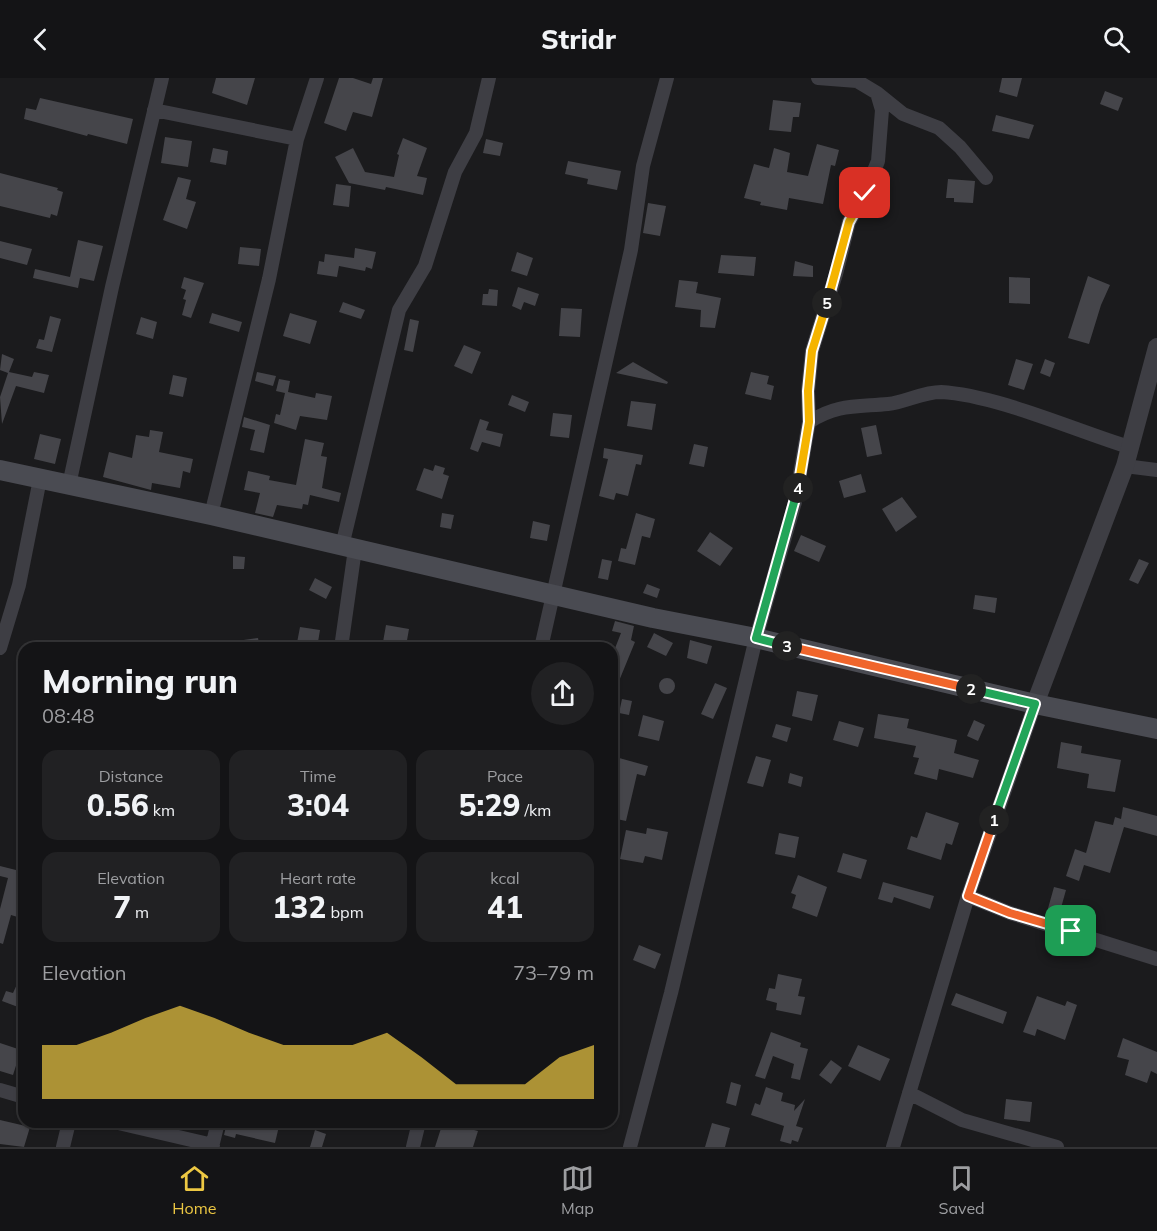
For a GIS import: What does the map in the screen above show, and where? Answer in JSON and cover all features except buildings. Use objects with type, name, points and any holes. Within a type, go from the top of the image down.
[{"type":"main road","points":[[0,470],[211,515],[555,596],[756,638],[1035,704],[1157,729]]},
{"type":"street","points":[[69,485],[112,287],[162,78]]},
{"type":"street","points":[[211,515],[269,279],[297,139],[317,78]]},
{"type":"street","points":[[340,642],[348,548],[399,310],[425,266],[455,172],[476,133],[489,78]]},
{"type":"street","points":[[543,642],[555,596],[631,250],[643,166],[667,78]]},
{"type":"street","points":[[818,78],[857,79],[903,114],[939,128],[960,147],[986,178]]},
{"type":"street","points":[[630,1147],[671,993],[756,638],[795,502],[809,422],[808,391],[812,351],[836,274],[849,222],[865,193],[878,160],[882,110],[877,93]]},
{"type":"street","points":[[154,110],[297,139]]},
{"type":"street","points":[[893,1147],[968,896],[1035,704],[1125,466],[1157,348]]},
{"type":"street","points":[[809,422],[827,411],[856,405],[902,403],[939,392],[990,402],[1129,447]]},
{"type":"street","points":[[1125,466],[1157,470]]},
{"type":"street","points":[[0,648],[18,585],[39,479]]},
{"type":"street","points":[[968,896],[1010,913],[1157,959]]},
{"type":"street","points":[[0,1090],[18,1095]]},
{"type":"street","points":[[909,1093],[962,1120],[1057,1147]]},
{"type":"street","points":[[63,1147],[68,1128]]},
{"type":"street","points":[[139,1128],[213,1146],[217,1128]]},
{"type":"street","points":[[413,1147],[418,1128]]},
{"type":"route","points":[[865,193],[849,222],[836,274],[812,351],[808,391],[809,422],[795,502],[756,638],[1035,704],[968,896],[1010,913],[1071,931]]}]
